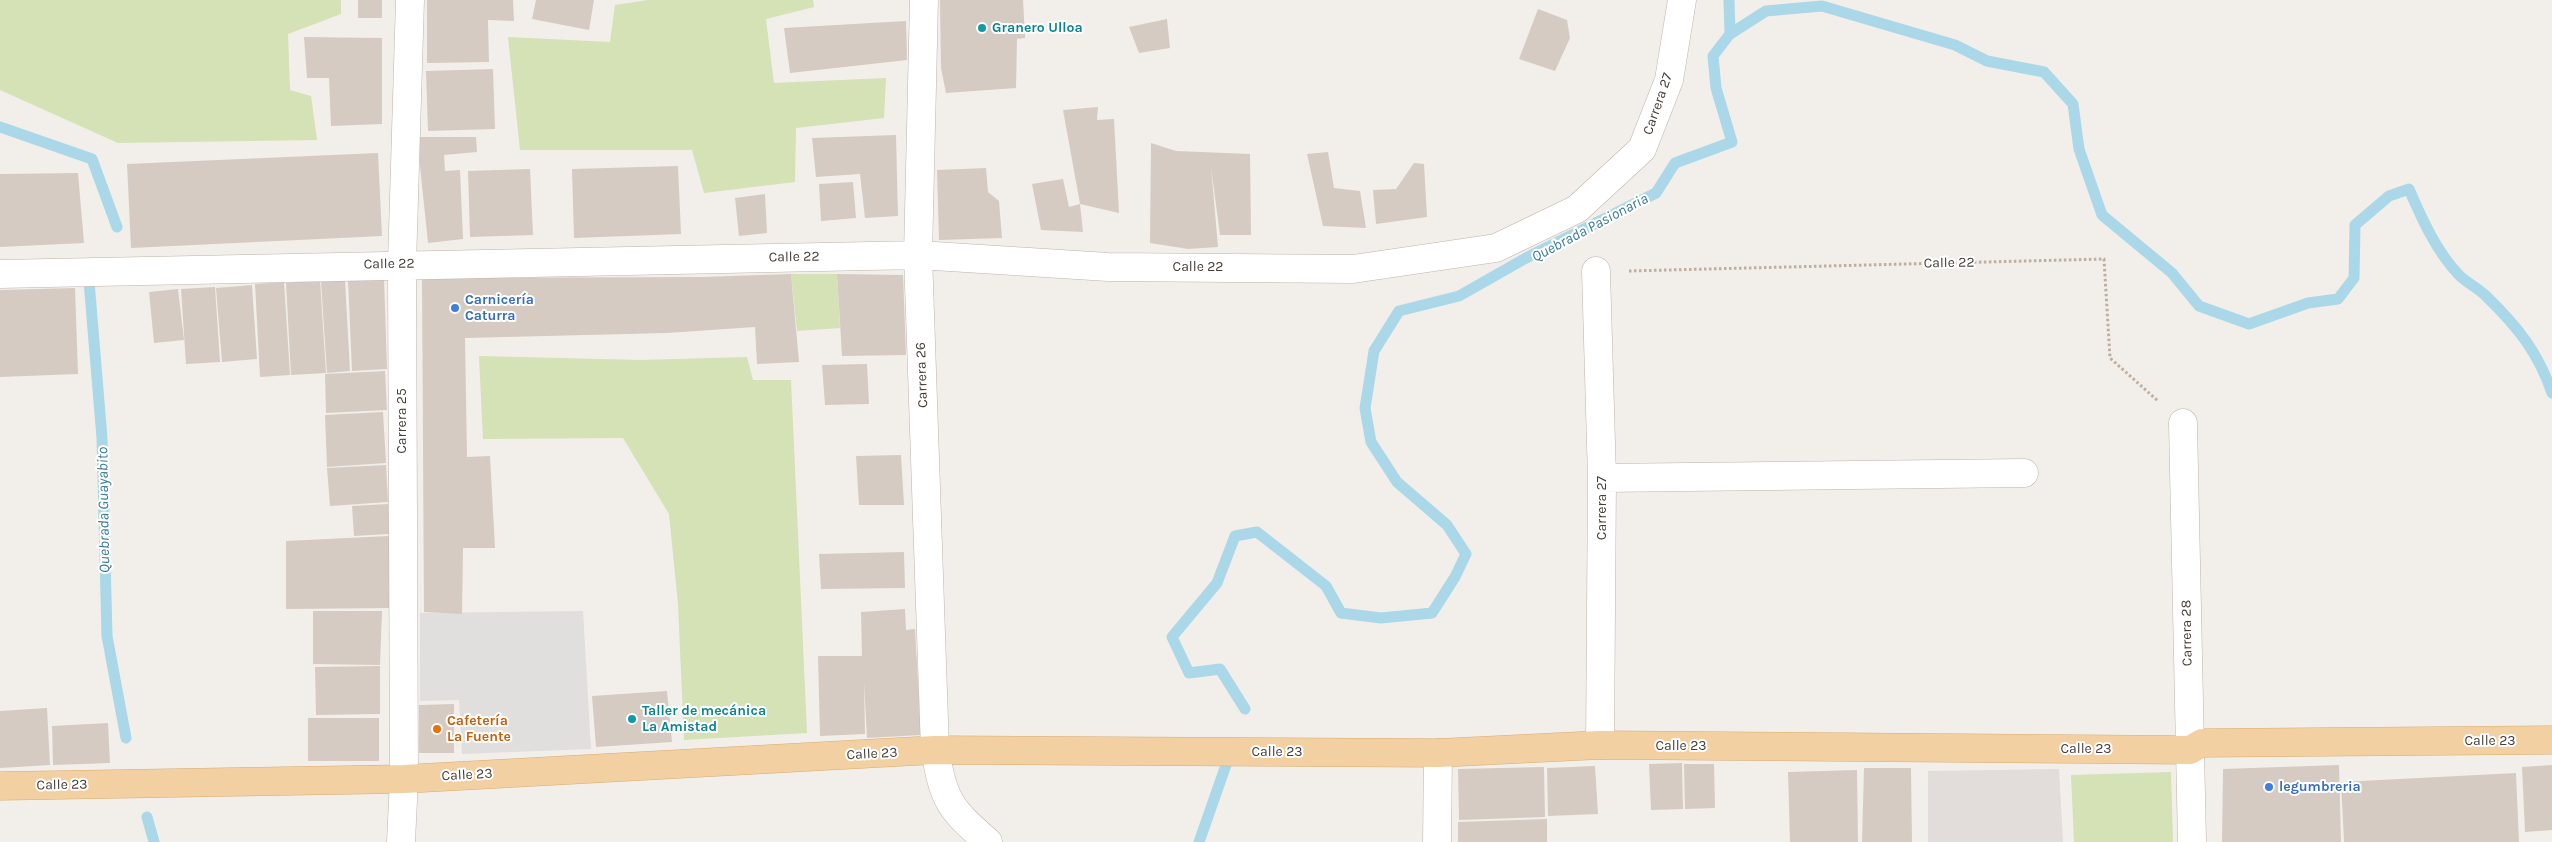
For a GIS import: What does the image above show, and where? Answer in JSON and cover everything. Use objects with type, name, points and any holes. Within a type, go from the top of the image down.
[{"type":"main road","name":"Calle 23","points":[[0,786],[404,779],[935,750],[1438,753],[1600,745],[2190,750],[2202,743],[2552,740]]},
{"type":"street","name":"Carrera 25","points":[[401,842],[404,779],[402,264],[410,0]]},
{"type":"street","name":"Carrera 26","points":[[924,0],[918,254],[935,750],[941,785],[952,809],[988,842]]},
{"type":"street","name":"Carrera 27","points":[[1577,209],[1642,149],[1669,80],[1682,0]]},
{"type":"street","name":"Calle 22","points":[[0,274],[918,254],[1108,267],[1353,269],[1496,248],[1577,209]]},
{"type":"street","name":"Carrera 27","points":[[1596,271],[1602,478],[1600,745]]},
{"type":"street","name":"Carrera 28","points":[[2182,424],[2192,842]]},
{"type":"street","points":[[1602,478],[2024,473]]},
{"type":"street","points":[[1437,842],[1438,753]]},
{"type":"path","name":"Calle 22","points":[[1596,271],[2104,260],[2110,358],[2182,424]]},
{"type":"shaded area","points":[[583,611],[591,749],[462,754],[459,700],[420,701],[420,613]]},
{"type":"shaded area","points":[[2059,769],[2063,842],[1928,842],[1928,771]]},
{"type":"green space","points":[[0,0],[341,0],[341,14],[288,34],[290,90],[311,96],[317,140],[118,143],[0,90]]},
{"type":"green space","points":[[648,0],[813,0],[814,7],[766,19],[774,83],[886,78],[884,118],[796,128],[795,182],[704,193],[692,150],[520,150],[508,37],[610,42],[615,5]]},
{"type":"green space","points":[[791,274],[837,274],[840,328],[797,331]]},
{"type":"green space","points":[[479,356],[640,360],[747,357],[753,380],[791,380],[807,733],[684,740],[678,604],[669,514],[623,438],[483,439]]},
{"type":"green space","points":[[2171,772],[2173,842],[2074,842],[2071,775]]},
{"type":"building","points":[[358,0],[382,0],[382,18],[358,18]]},
{"type":"building","points":[[427,0],[513,0],[514,21],[488,20],[489,62],[427,63]]},
{"type":"building","points":[[536,0],[594,0],[589,30],[532,19]]},
{"type":"building","points":[[940,0],[1023,0],[1025,38],[1017,39],[1016,88],[946,93],[941,68]]},
{"type":"building","points":[[1538,9],[1567,20],[1570,38],[1555,71],[1519,59]]},
{"type":"building","points":[[1167,19],[1170,48],[1139,53],[1129,27]]},
{"type":"building","points":[[906,21],[907,60],[790,73],[784,28]]},
{"type":"building","points":[[304,37],[382,38],[382,124],[331,126],[329,78],[307,78]]},
{"type":"building","points":[[493,69],[495,129],[428,131],[426,71]]},
{"type":"building","points":[[1098,107],[1097,120],[1114,119],[1119,213],[1080,204],[1063,110]]},
{"type":"building","points":[[896,135],[898,216],[865,218],[860,174],[816,177],[812,138]]},
{"type":"building","points":[[417,137],[476,137],[477,152],[444,155],[445,171],[460,170],[463,239],[428,243]]},
{"type":"building","points":[[1151,143],[1176,151],[1250,154],[1251,235],[1220,235],[1211,167],[1218,247],[1188,249],[1150,243]]},
{"type":"building","points":[[1328,152],[1334,188],[1360,191],[1366,228],[1323,226],[1307,154]]},
{"type":"building","points":[[378,153],[382,236],[131,248],[127,164]]},
{"type":"building","points":[[1414,163],[1424,164],[1427,217],[1376,224],[1373,190],[1396,189]]},
{"type":"building","points":[[678,166],[681,234],[574,238],[572,169]]},
{"type":"building","points":[[986,168],[988,192],[999,201],[1002,238],[939,240],[937,170]]},
{"type":"building","points":[[530,169],[533,235],[470,237],[468,171]]},
{"type":"building","points":[[78,173],[84,243],[0,247],[0,174]]},
{"type":"building","points":[[1063,179],[1069,207],[1080,204],[1083,232],[1041,230],[1032,184]]},
{"type":"building","points":[[853,182],[856,218],[821,221],[819,184]]},
{"type":"building","points":[[765,194],[767,233],[739,236],[735,198]]},
{"type":"building","points":[[791,274],[799,362],[757,364],[755,327],[667,333],[465,338],[467,457],[490,456],[495,548],[463,548],[462,614],[424,612],[422,278],[702,277]]},
{"type":"building","points":[[837,274],[903,275],[906,355],[842,356]]},
{"type":"building","points":[[384,278],[387,369],[352,371],[348,280]]},
{"type":"building","points":[[320,280],[326,373],[291,375],[286,283]]},
{"type":"building","points":[[345,280],[350,371],[327,373],[321,282]]},
{"type":"building","points":[[284,282],[290,375],[260,377],[255,284]]},
{"type":"building","points":[[252,285],[257,359],[222,362],[216,288]]},
{"type":"building","points":[[215,287],[220,362],[186,364],[181,289]]},
{"type":"building","points":[[75,288],[78,374],[0,377],[0,290]]},
{"type":"building","points":[[178,289],[184,340],[154,343],[149,292]]},
{"type":"building","points":[[867,364],[869,404],[825,405],[822,365]]},
{"type":"building","points":[[385,371],[387,410],[326,413],[325,374]]},
{"type":"building","points":[[383,412],[386,463],[327,467],[325,415]]},
{"type":"building","points":[[901,455],[904,505],[859,505],[856,456]]},
{"type":"building","points":[[386,465],[388,502],[330,506],[327,468]]},
{"type":"building","points":[[388,504],[389,534],[354,536],[352,506]]},
{"type":"building","points":[[389,536],[391,608],[286,609],[286,541]]},
{"type":"building","points":[[904,552],[905,588],[821,589],[819,554]]},
{"type":"building","points":[[905,609],[906,630],[915,629],[921,735],[867,738],[864,681],[865,734],[820,736],[818,656],[862,656],[861,612]]},
{"type":"building","points":[[313,611],[382,611],[380,665],[313,664]]},
{"type":"building","points":[[380,666],[380,714],[316,715],[315,667]]},
{"type":"building","name":"Taller de mecánica La Amistad","points":[[667,691],[672,742],[596,747],[592,696]]},
{"type":"building","name":"Cafetería La Fuente","points":[[454,704],[454,753],[419,753],[419,705]]},
{"type":"building","points":[[47,708],[50,765],[0,768],[0,711]]},
{"type":"building","points":[[308,718],[379,718],[379,761],[308,761]]},
{"type":"building","points":[[108,723],[110,763],[53,765],[52,726]]},
{"type":"building","points":[[1682,763],[1683,809],[1651,810],[1649,764]]},
{"type":"building","points":[[1684,764],[1714,764],[1715,808],[1685,809]]},
{"type":"building","points":[[2339,765],[2341,842],[2222,842],[2223,769]]},
{"type":"building","points":[[2552,765],[2552,830],[2525,832],[2522,767]]},
{"type":"building","points":[[1595,766],[1598,814],[1548,816],[1547,768]]},
{"type":"building","points":[[1544,767],[1545,817],[1459,820],[1458,769]]},
{"type":"building","points":[[1864,768],[1911,768],[1912,842],[1862,842]]},
{"type":"building","points":[[1857,770],[1858,842],[1790,842],[1788,772]]},
{"type":"building","points":[[2516,773],[2519,842],[2344,842],[2341,782]]},
{"type":"building","points":[[1547,819],[1547,842],[1458,842],[1458,822]]},
{"type":"waterway","points":[[1729,0],[1730,34]]},
{"type":"waterway","name":"Quebrada Pasionaria","points":[[1245,709],[1220,669],[1189,673],[1172,637],[1217,583],[1235,536],[1257,532],[1326,586],[1341,613],[1381,618],[1432,613],[1455,577],[1466,554],[1447,525],[1397,482],[1371,442],[1365,408],[1374,351],[1399,311],[1459,296],[1526,258],[1656,193],[1675,163],[1732,142],[1716,88],[1713,56],[1730,34],[1766,11],[1822,6],[1955,45],[1987,61],[2044,72],[2073,104],[2079,149],[2102,215],[2172,273],[2199,306],[2249,324],[2308,303],[2338,299],[2354,278],[2355,225],[2389,196],[2409,189],[2424,223],[2443,256],[2465,281],[2480,290],[2517,329],[2533,352],[2552,393]]},
{"type":"waterway","name":"Quebrada Guayabito","points":[[0,127],[92,159],[117,227]]},
{"type":"waterway","name":"Quebrada Guayabito","points":[[89,281],[102,438],[107,636],[126,738]]},
{"type":"waterway","name":"Quebrada Pasionaria","points":[[1199,842],[1226,765]]},
{"type":"waterway","name":"Quebrada Guayabito","points":[[147,817],[154,842]]},
{"type":"place","name":"Granero Ulloa","points":[[982,28]]},
{"type":"place","name":"Carnicería Caturra","points":[[455,308]]},
{"type":"place","name":"Taller de mecánica La Amistad","points":[[632,719]]},
{"type":"place","name":"Cafetería La Fuente","points":[[437,729]]},
{"type":"place","name":"legumbreria","points":[[2269,787]]}]
